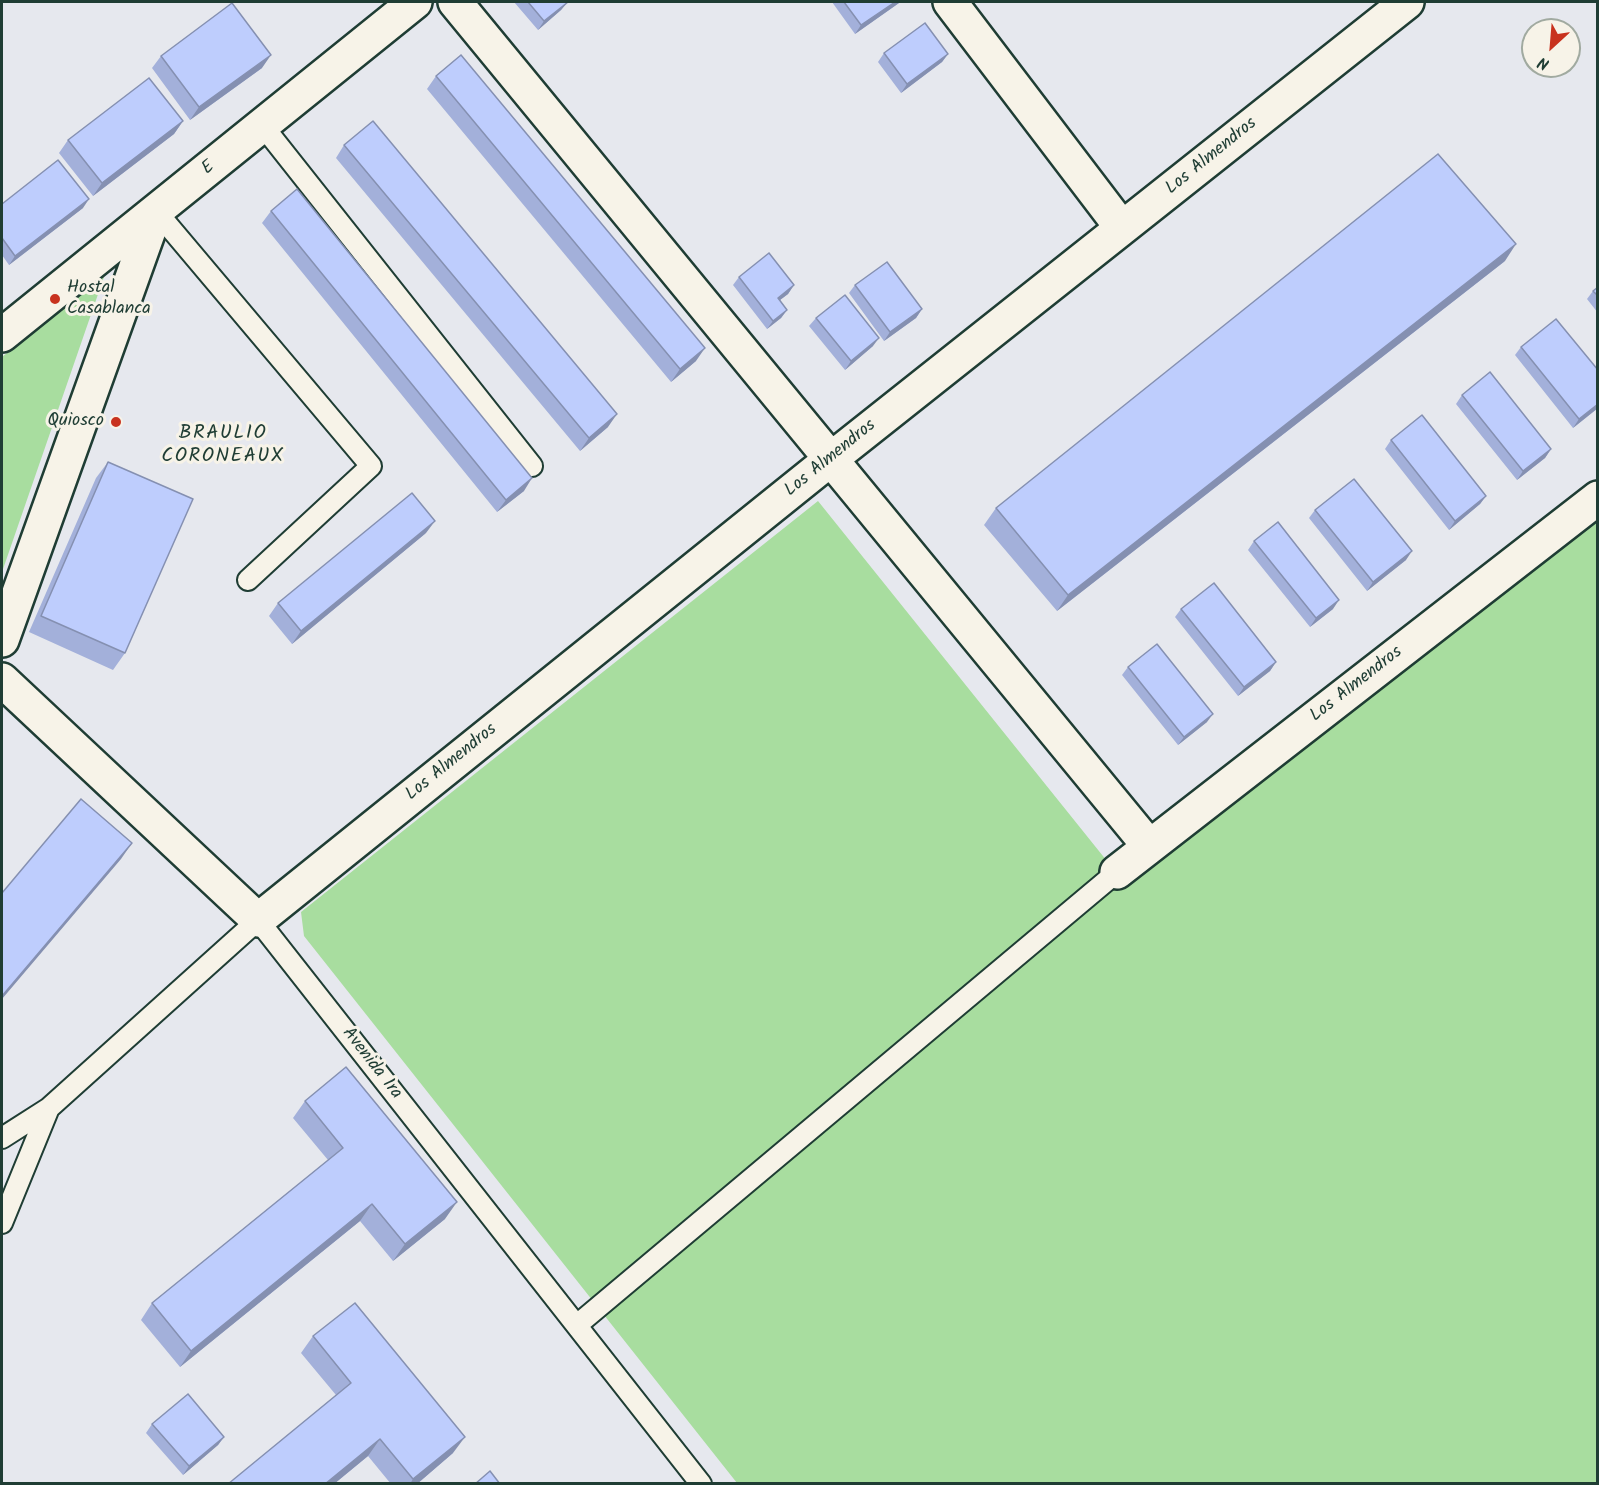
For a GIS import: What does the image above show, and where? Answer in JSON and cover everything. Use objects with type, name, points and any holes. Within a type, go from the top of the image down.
[{"type":"street","name":"E","points":[[2,334],[415,2]]},
{"type":"street","points":[[454,2],[1149,846]]},
{"type":"street","points":[[950,2],[1122,228]]},
{"type":"street","name":"Los Almendros","points":[[258,920],[831,459],[1407,2]]},
{"type":"street","points":[[2,640],[156,211]]},
{"type":"street","name":"Los Almendros","points":[[1117,872],[1598,498]]},
{"type":"street","name":"Avenida 1ra","points":[[2,680],[258,920]]},
{"type":"lane","points":[[263,126],[532,466]]},
{"type":"lane","points":[[156,211],[371,466],[248,580]]},
{"type":"lane","points":[[577,1325],[1117,872]]},
{"type":"lane","points":[[2,1138],[49,1108],[258,920]]},
{"type":"lane","name":"Avenida 1ra","points":[[258,920],[701,1484]]},
{"type":"lane","points":[[2,1223],[49,1108]]},
{"type":"green space","points":[[105,274],[2,572],[2,357]]},
{"type":"green space","points":[[818,501],[1123,881],[1597,521],[1597,1483],[737,1483],[304,936],[301,912]]},
{"type":"building","points":[[528,2],[568,2],[544,21]]},
{"type":"building","points":[[844,2],[895,2],[861,25]]},
{"type":"building","points":[[232,3],[271,55],[199,107],[161,56]]},
{"type":"building","points":[[925,23],[948,54],[907,84],[884,53]]},
{"type":"building","points":[[461,55],[705,348],[680,369],[436,76]]},
{"type":"building","points":[[149,78],[183,121],[102,183],[68,140]]},
{"type":"building","points":[[373,121],[617,414],[589,438],[344,145]]},
{"type":"building","points":[[1438,154],[1516,244],[1068,595],[996,508]]},
{"type":"building","points":[[58,160],[89,199],[15,256],[2,238],[2,204]]},
{"type":"building","points":[[297,189],[532,478],[506,500],[271,211]]},
{"type":"building","points":[[769,253],[794,285],[778,298],[787,310],[773,321],[739,277]]},
{"type":"building","points":[[887,262],[922,309],[890,332],[855,285]]},
{"type":"building","points":[[845,295],[879,338],[851,361],[816,318]]},
{"type":"building","points":[[1556,319],[1598,370],[1598,404],[1579,419],[1521,347]]},
{"type":"building","points":[[1490,372],[1551,449],[1523,471],[1462,395]]},
{"type":"building","points":[[1422,415],[1486,496],[1455,521],[1391,440]]},
{"type":"building","points":[[108,462],[193,499],[125,653],[41,616]]},
{"type":"building","points":[[1354,479],[1412,551],[1373,582],[1315,510]]},
{"type":"building","points":[[412,493],[435,521],[301,631],[278,603]]},
{"type":"building","points":[[1278,522],[1339,600],[1316,618],[1254,541]]},
{"type":"building","points":[[1214,583],[1276,662],[1244,687],[1181,609]]},
{"type":"building","points":[[1157,644],[1213,714],[1184,737],[1128,667]]},
{"type":"building","points":[[81,799],[132,843],[2,996],[2,893]]},
{"type":"building","points":[[346,1067],[457,1202],[405,1244],[372,1204],[191,1351],[152,1303],[343,1148],[305,1101]]},
{"type":"building","points":[[355,1303],[465,1437],[413,1479],[380,1439],[325,1484],[228,1484],[351,1383],[313,1336]]},
{"type":"building","points":[[188,1394],[224,1437],[189,1466],[152,1424]]},
{"type":"building","points":[[490,1471],[500,1484],[475,1484]]},
{"type":"place","name":"Hostal Casablanca","points":[[55,299]]},
{"type":"place","name":"Quiosco","points":[[116,422]]},
{"type":"district","name":"BRAULIO CORONEAUX","points":[[223,446]]}]
